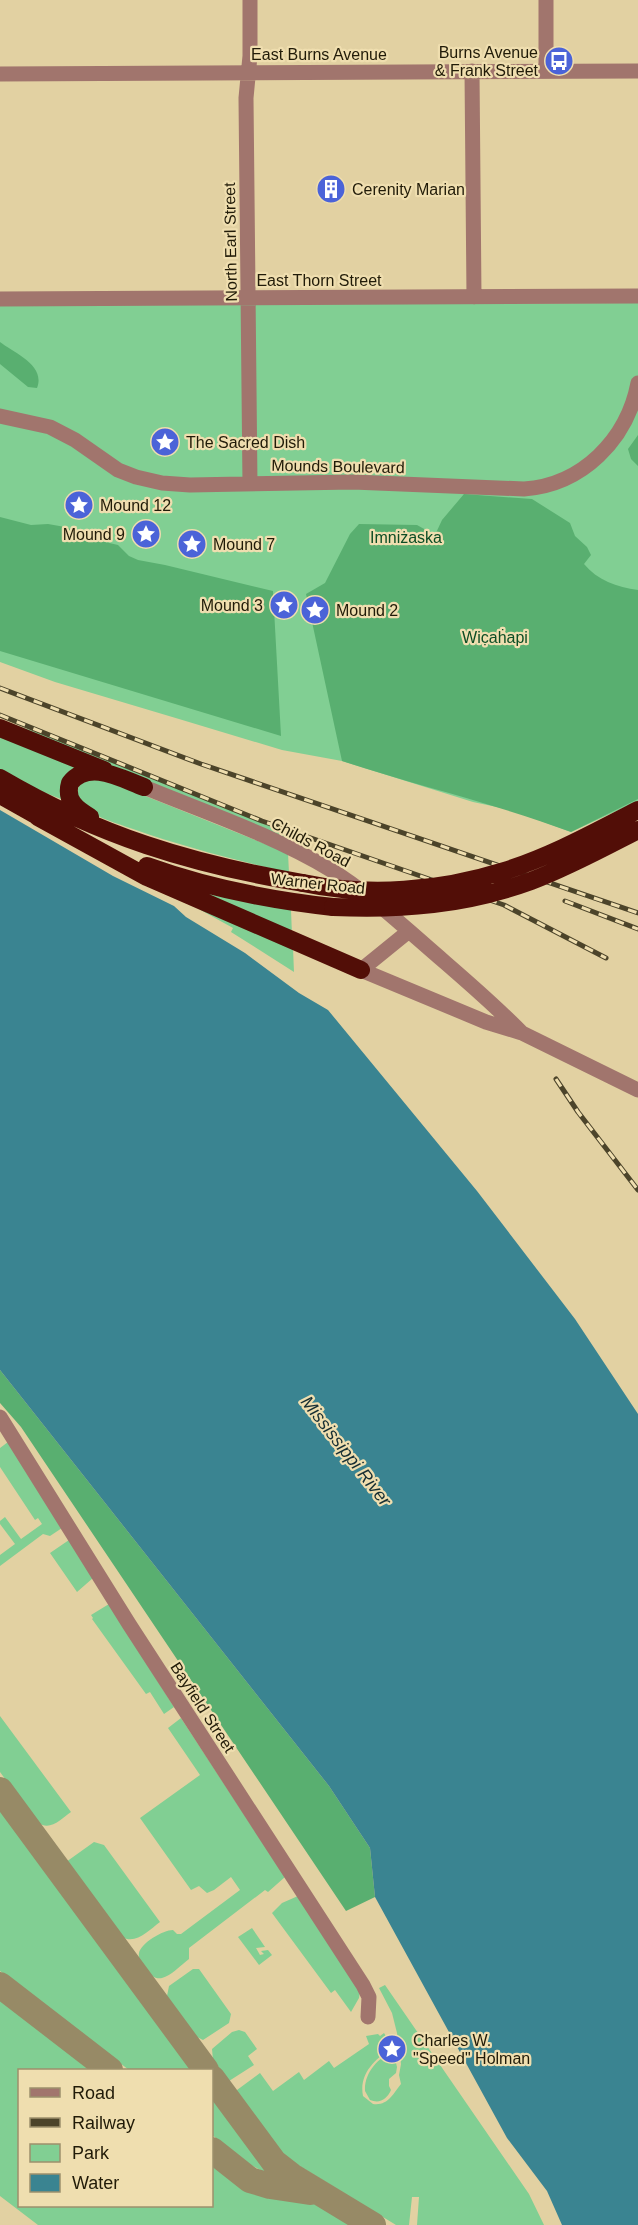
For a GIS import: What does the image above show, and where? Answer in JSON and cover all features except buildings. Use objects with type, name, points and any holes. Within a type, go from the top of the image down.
[{"type":"highway","points":[[0,728],[144,787]]},
{"type":"highway","points":[[144,787],[107,773],[92,771],[76,777],[70,783],[68,792],[71,801],[78,809],[159,851]]},
{"type":"highway","name":"Warner Road","points":[[0,778],[77,819],[159,851],[223,868],[303,884],[342,889],[398,890],[473,879],[529,862],[638,810]]},
{"type":"highway","name":"Warner Road","points":[[0,795],[38,817],[118,855],[183,878],[270,899],[333,907],[407,908],[484,895],[548,874],[638,830]]},
{"type":"highway","points":[[38,817],[147,877],[361,969]]},
{"type":"street","name":"North Earl Street","points":[[250,0],[246,98],[250,484]]},
{"type":"street","points":[[546,0],[546,71]]},
{"type":"street","name":"East Burns Avenue","points":[[0,74],[638,70]]},
{"type":"street","points":[[472,71],[474,297]]},
{"type":"street","name":"East Thorn Street","points":[[0,299],[638,296]]},
{"type":"street","name":"Mounds Boulevard","points":[[0,416],[50,427],[75,440],[113,467],[143,479],[184,485],[353,482],[503,490],[544,488],[585,468],[600,455],[620,432],[628,416],[638,383]]},
{"type":"street","name":"Childs Road","points":[[144,787],[300,853],[357,887],[497,1007],[522,1033]]},
{"type":"street","points":[[361,969],[409,931]]},
{"type":"street","name":"Childs Road","points":[[361,969],[486,1022],[522,1033],[638,1090]]},
{"type":"street","name":"Bayfield Street","points":[[0,1418],[134,1633],[363,1985],[369,1996],[369,2017]]},
{"type":"green space","name":"Imniżaska","points":[[638,303],[638,801],[571,832],[511,810],[473,802],[342,761],[282,750],[55,682],[0,662],[0,305]]},
{"type":"green space","points":[[0,342],[33,366],[39,380],[37,388],[28,387],[0,364]]},
{"type":"green space","points":[[638,435],[638,466],[631,459],[628,449]]},
{"type":"green space","name":"Wic̣aḣapi","points":[[464,494],[532,499],[570,523],[575,536],[587,547],[591,555],[584,564],[589,570],[608,582],[638,590],[638,799],[571,832],[342,761],[306,594],[325,583],[350,534],[359,524],[417,525],[435,535],[442,520]]},
{"type":"green space","points":[[0,517],[31,525],[48,524],[65,527],[118,545],[129,556],[138,560],[273,591],[281,736],[0,651]]},
{"type":"green space","points":[[0,720],[42,734],[287,833],[287,840]]},
{"type":"green space","points":[[0,733],[82,765],[61,799],[25,785],[0,771]]},
{"type":"green space","points":[[98,777],[288,853],[289,873],[171,842],[95,814],[76,800],[79,784]]},
{"type":"green space","points":[[172,882],[291,910],[292,935]]},
{"type":"green space","points":[[197,908],[293,948],[294,972],[231,932],[233,928]]},
{"type":"green space","points":[[0,1370],[329,1786],[370,1848],[375,1897],[346,1911],[21,1427],[0,1403]]},
{"type":"green space","points":[[8,1442],[62,1528],[50,1536],[43,1534],[0,1566],[0,1555],[15,1544],[0,1521],[5,1517],[21,1539],[42,1524],[38,1518],[35,1520],[0,1467],[0,1448]]},
{"type":"green space","points":[[69,1540],[93,1578],[77,1592],[50,1553]]},
{"type":"green space","points":[[109,1604],[174,1707],[164,1714],[150,1692],[146,1694],[92,1619],[91,1615]]},
{"type":"green space","points":[[0,1716],[71,1812],[51,1825],[46,1826],[37,1822],[0,1772]]},
{"type":"green space","points":[[181,1718],[285,1877],[268,1892],[265,1890],[189,1948],[189,1959],[176,1970],[165,1977],[158,1978],[149,1974],[140,1962],[139,1953],[144,1945],[164,1932],[173,1930],[181,1934],[240,1890],[231,1877],[207,1893],[199,1886],[191,1890],[140,1818],[200,1775],[168,1728]]},
{"type":"green space","points":[[0,1808],[192,2069],[128,2069],[0,1971]]},
{"type":"green space","points":[[94,1842],[104,1845],[160,1922],[137,1938],[122,1937],[66,1862]]},
{"type":"green space","points":[[298,1896],[360,1991],[359,1998],[351,2012],[335,1990],[331,1993],[272,1913],[282,1903]]},
{"type":"green space","points":[[252,1928],[265,1947],[256,1948],[260,1955],[264,1954],[261,1951],[268,1950],[272,1955],[259,1965],[238,1937]]},
{"type":"green space","points":[[193,1969],[199,1969],[231,2014],[229,2023],[203,2040],[195,2036],[167,1996],[169,1986]]},
{"type":"green space","points":[[385,1985],[529,2194],[544,2225],[417,2225],[419,2197],[412,2197],[409,2225],[396,2225],[282,2153],[237,2092],[260,2073],[273,2091],[299,2072],[304,2080],[329,2061],[334,2068],[369,2044],[366,2036],[378,2034],[380,2036],[384,2033],[390,2043],[389,2050],[368,2069],[362,2088],[363,2096],[373,2104],[386,2101],[401,2084],[399,2075],[401,2064],[392,2013],[379,1988]]},
{"type":"green space","points":[[0,1999],[91,2069],[18,2069],[18,2207],[213,2207],[213,2164],[250,2190],[276,2197],[308,2201],[352,2225],[38,2225],[0,2196]]},
{"type":"green space","points":[[239,2030],[245,2032],[257,2049],[248,2056],[254,2065],[229,2081],[213,2060],[212,2049],[232,2032]]},
{"type":"green space","points":[[393,2051],[397,2067],[396,2073],[389,2079],[391,2090],[383,2100],[370,2100],[365,2091],[369,2072],[377,2062]]},
{"type":"green space","points":[[213,2096],[266,2169],[264,2172],[251,2165],[213,2136]]},
{"type":"water","name":"Mississippi River","points":[[0,810],[113,876],[174,906],[186,917],[245,953],[299,993],[328,1010],[477,1191],[575,1319],[638,1414],[638,2225],[562,2225],[547,2191],[507,2138],[375,1897],[370,1848],[329,1786],[0,1370]]},
{"type":"taxiway","points":[[0,1790],[205,2069]]},
{"type":"taxiway","points":[[0,1985],[109,2069]]},
{"type":"taxiway","points":[[213,2079],[274,2162],[292,2176],[373,2225]]},
{"type":"taxiway","points":[[213,2151],[250,2180],[270,2186],[310,2192]]},
{"type":"railway","points":[[0,688],[201,764],[638,913]]},
{"type":"railway","points":[[0,715],[262,821],[504,905],[606,958]]},
{"type":"railway","points":[[565,901],[638,929]]},
{"type":"railway","points":[[556,1079],[578,1112],[638,1190]]},
{"type":"place","name":"Burns Avenue & Frank Street","points":[[559,61]]},
{"type":"place","name":"Cerenity Marian","points":[[331,189]]},
{"type":"place","name":"The Sacred Dish","points":[[165,442]]},
{"type":"place","name":"Mound 12","points":[[79,505]]},
{"type":"place","name":"Mound 9","points":[[146,534]]},
{"type":"place","name":"Mound 7","points":[[192,544]]},
{"type":"place","name":"Mound 3","points":[[284,605]]},
{"type":"place","name":"Mound 2","points":[[315,610]]},
{"type":"place","name":"Charles W. \"Speed\" Holman","points":[[392,2049]]}]
